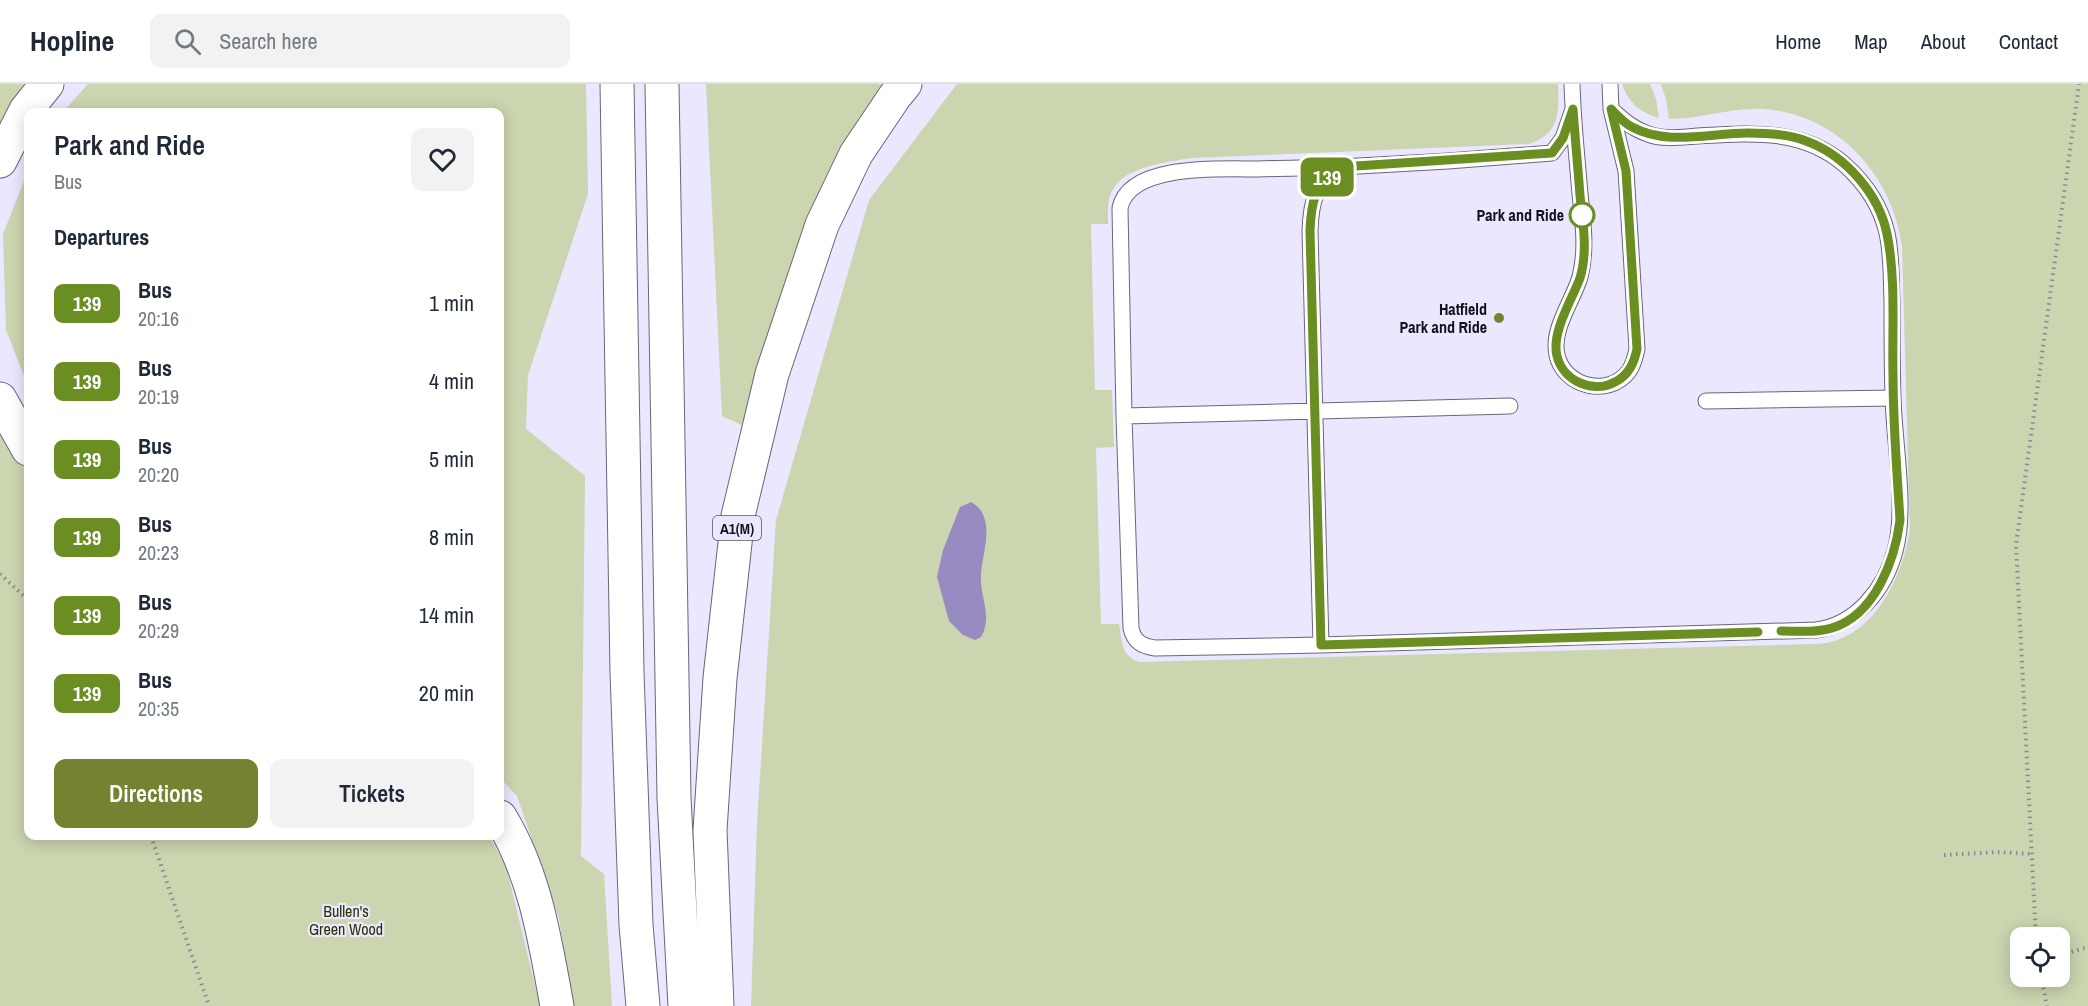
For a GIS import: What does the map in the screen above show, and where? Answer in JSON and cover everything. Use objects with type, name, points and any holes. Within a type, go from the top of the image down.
[{"type":"highway","points":[[28,108],[47,84]]},
{"type":"highway","points":[[617,84],[627,672],[636,925],[643,1006]]},
{"type":"highway","points":[[662,84],[674,786],[685,1006]]},
{"type":"highway","name":"A1(M)","points":[[717,1006],[710,830],[720,678],[738,516],[772,374],[822,225],[856,154],[905,84]]},
{"type":"highway","points":[[0,161],[24,114]]},
{"type":"highway","points":[[0,399],[24,442]]},
{"type":"highway","points":[[504,824],[529,877],[545,940],[557,1006]]},
{"type":"lane","points":[[1572,84],[1584,246],[1580,276],[1556,344],[1561,366],[1568,375],[1587,385],[1598,387],[1610,385],[1629,371],[1637,349],[1626,171],[1611,109],[1610,84]]},
{"type":"lane","points":[[1573,109],[1563,138],[1552,153],[1341,167],[1190,171],[1160,176],[1136,185],[1121,199],[1119,219],[1131,628],[1138,643],[1155,648],[1321,645],[1816,630],[1831,628],[1857,613],[1871,597],[1889,568],[1895,552],[1900,520],[1893,398],[1891,260],[1887,232],[1879,209],[1866,188],[1846,166],[1830,153],[1807,141],[1781,135],[1748,133],[1674,137],[1650,135],[1629,126],[1611,109]]},
{"type":"lane","points":[[1321,645],[1310,217],[1313,199],[1319,187],[1328,175],[1341,167]]},
{"type":"lane","points":[[1707,401],[1893,398]]},
{"type":"lane","points":[[1124,416],[1510,406]]},
{"type":"path","points":[[2035,927],[2016,545],[2079,84]]},
{"type":"path","points":[[0,574],[24,596]]},
{"type":"path","points":[[152,840],[209,1006]]},
{"type":"path","points":[[1944,855],[1997,852],[2032,854]]},
{"type":"path","points":[[2070,952],[2088,947]]},
{"type":"path","points":[[2043,987],[2047,1006]]},
{"type":"green space","points":[[0,84],[34,84],[0,129]]},
{"type":"green space","points":[[88,84],[586,84],[588,194],[528,375],[526,429],[585,476],[581,856],[604,874],[612,1006],[573,1006],[559,919],[517,796],[504,782],[504,108],[67,108]]},
{"type":"green space","points":[[706,84],[890,84],[746,427],[722,416]]},
{"type":"green space","points":[[957,84],[1558,84],[1556,121],[1547,134],[1529,144],[1192,158],[1147,167],[1126,176],[1118,183],[1109,199],[1108,224],[1091,224],[1095,390],[1112,390],[1114,447],[1096,448],[1101,624],[1119,624],[1126,652],[1134,660],[1140,662],[1817,644],[1837,640],[1854,632],[1882,604],[1900,568],[1910,530],[1902,246],[1897,220],[1874,173],[1838,136],[1816,123],[1791,113],[1764,109],[1669,119],[1661,84],[2088,84],[2088,1006],[751,1006],[757,824],[776,520],[869,200]]},
{"type":"green space","points":[[1622,84],[1650,84],[1656,99],[1659,118],[1636,106]]},
{"type":"green space","points":[[24,181],[24,376],[6,330],[3,234]]},
{"type":"green space","name":"Bullen's Green Wood","points":[[0,430],[24,466],[24,840],[491,840],[506,866],[540,1006],[0,1006]]},
{"type":"shaded area","points":[[971,502],[981,511],[986,528],[981,582],[986,623],[981,637],[975,640],[963,635],[949,621],[937,577],[943,550],[960,507]]},
{"type":"bus line","name":"139","points":[[1758,632],[1321,645],[1310,217],[1313,199],[1328,175],[1341,167],[1552,153],[1563,138],[1573,109],[1584,246],[1580,276],[1558,334],[1557,356],[1568,375],[1587,385],[1598,387],[1610,385],[1629,371],[1637,349],[1626,171],[1611,109],[1629,126],[1650,135],[1674,137],[1748,133],[1781,135],[1807,141],[1830,153],[1846,166],[1866,188],[1879,209],[1887,232],[1891,260],[1893,398],[1900,520],[1898,536],[1889,568],[1871,597],[1857,613],[1831,628],[1781,631]]},
{"type":"place","name":"Park and Ride","points":[[1582,215]]},
{"type":"place","name":"Hatfield Park and Ride","points":[[1499,318]]}]
